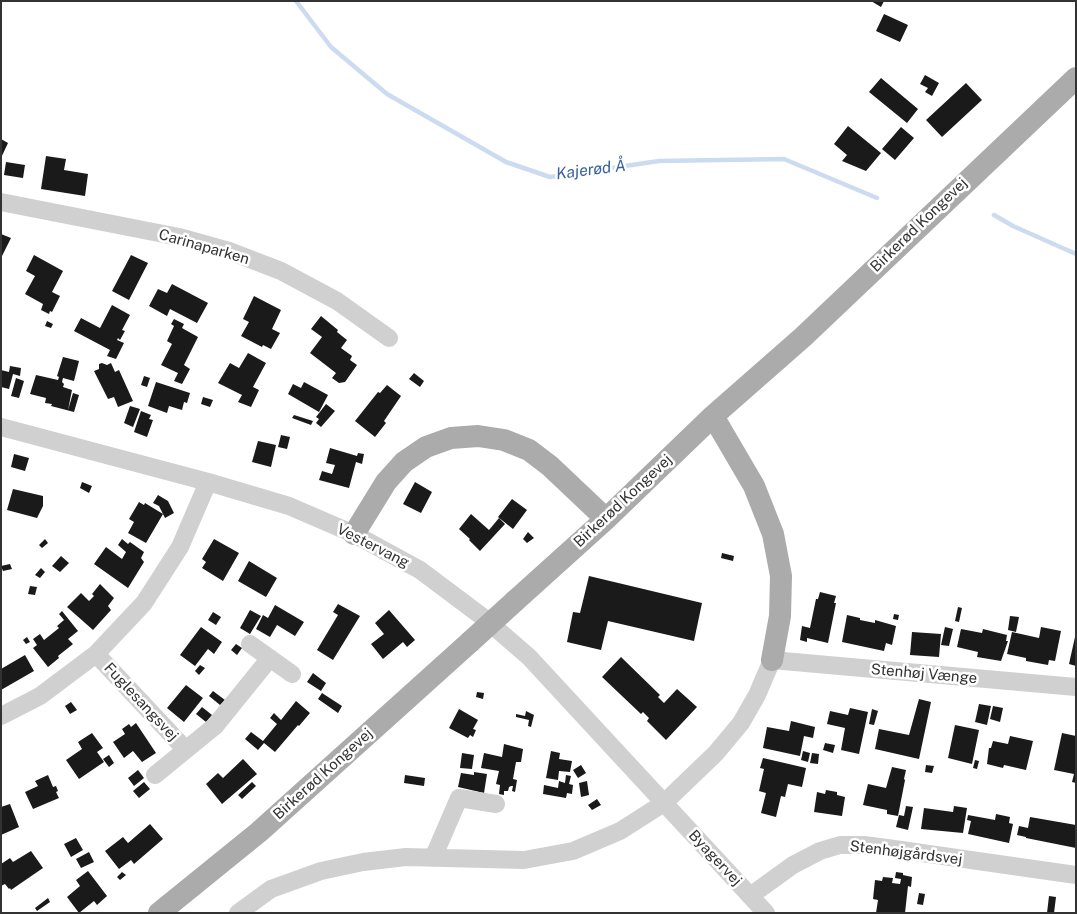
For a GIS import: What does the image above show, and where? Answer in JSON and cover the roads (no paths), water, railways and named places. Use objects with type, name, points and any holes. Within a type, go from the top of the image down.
[{"type":"main road","name":"Birkerød Kongevej","points":[[160,913],[259,832],[606,519],[713,416],[803,337],[1076,78]]},
{"type":"main road","points":[[713,416],[754,486],[774,534],[781,586],[780,616],[772,660]]},
{"type":"main road","points":[[354,534],[386,482],[404,462],[426,447],[452,438],[478,436],[504,440],[529,450],[550,466],[606,519]]},
{"type":"street","name":"Carinaparken","points":[[1,202],[179,237],[229,252],[281,271],[336,301],[389,338]]},
{"type":"street","name":"Vestervang","points":[[1,427],[208,482],[289,506],[354,534],[420,570],[484,618],[530,657],[664,803]]},
{"type":"street","name":"Fuglesangsvej","points":[[1,716],[40,696],[96,654],[144,603],[180,547],[208,482]]},
{"type":"street","points":[[250,644],[292,674]]},
{"type":"street","name":"Fuglesangsvej","points":[[96,654],[186,750]]},
{"type":"street","name":"Fuglesangsvej","points":[[155,775],[215,726],[270,658]]},
{"type":"street","name":"Stenhøj Vænge","points":[[772,660],[1076,687]]},
{"type":"street","points":[[238,913],[271,889],[321,871],[371,861],[406,857],[524,860],[573,851],[620,832],[664,803],[716,752],[741,723],[757,695],[772,660]]},
{"type":"street","points":[[433,858],[459,798],[496,804]]},
{"type":"street","name":"Byagervej","points":[[664,803],[766,913]]},
{"type":"street","name":"Stenhøjgårdsvej","points":[[750,896],[793,865],[820,851],[840,845],[864,845],[1076,875]]},
{"type":"waterway","name":"Kajerød Å","points":[[296,1],[331,47],[387,94],[506,162],[550,177],[659,161],[784,159],[877,198]]},
{"type":"waterway","name":"Kajerød Å","points":[[994,215],[1013,226],[1076,254]]}]
